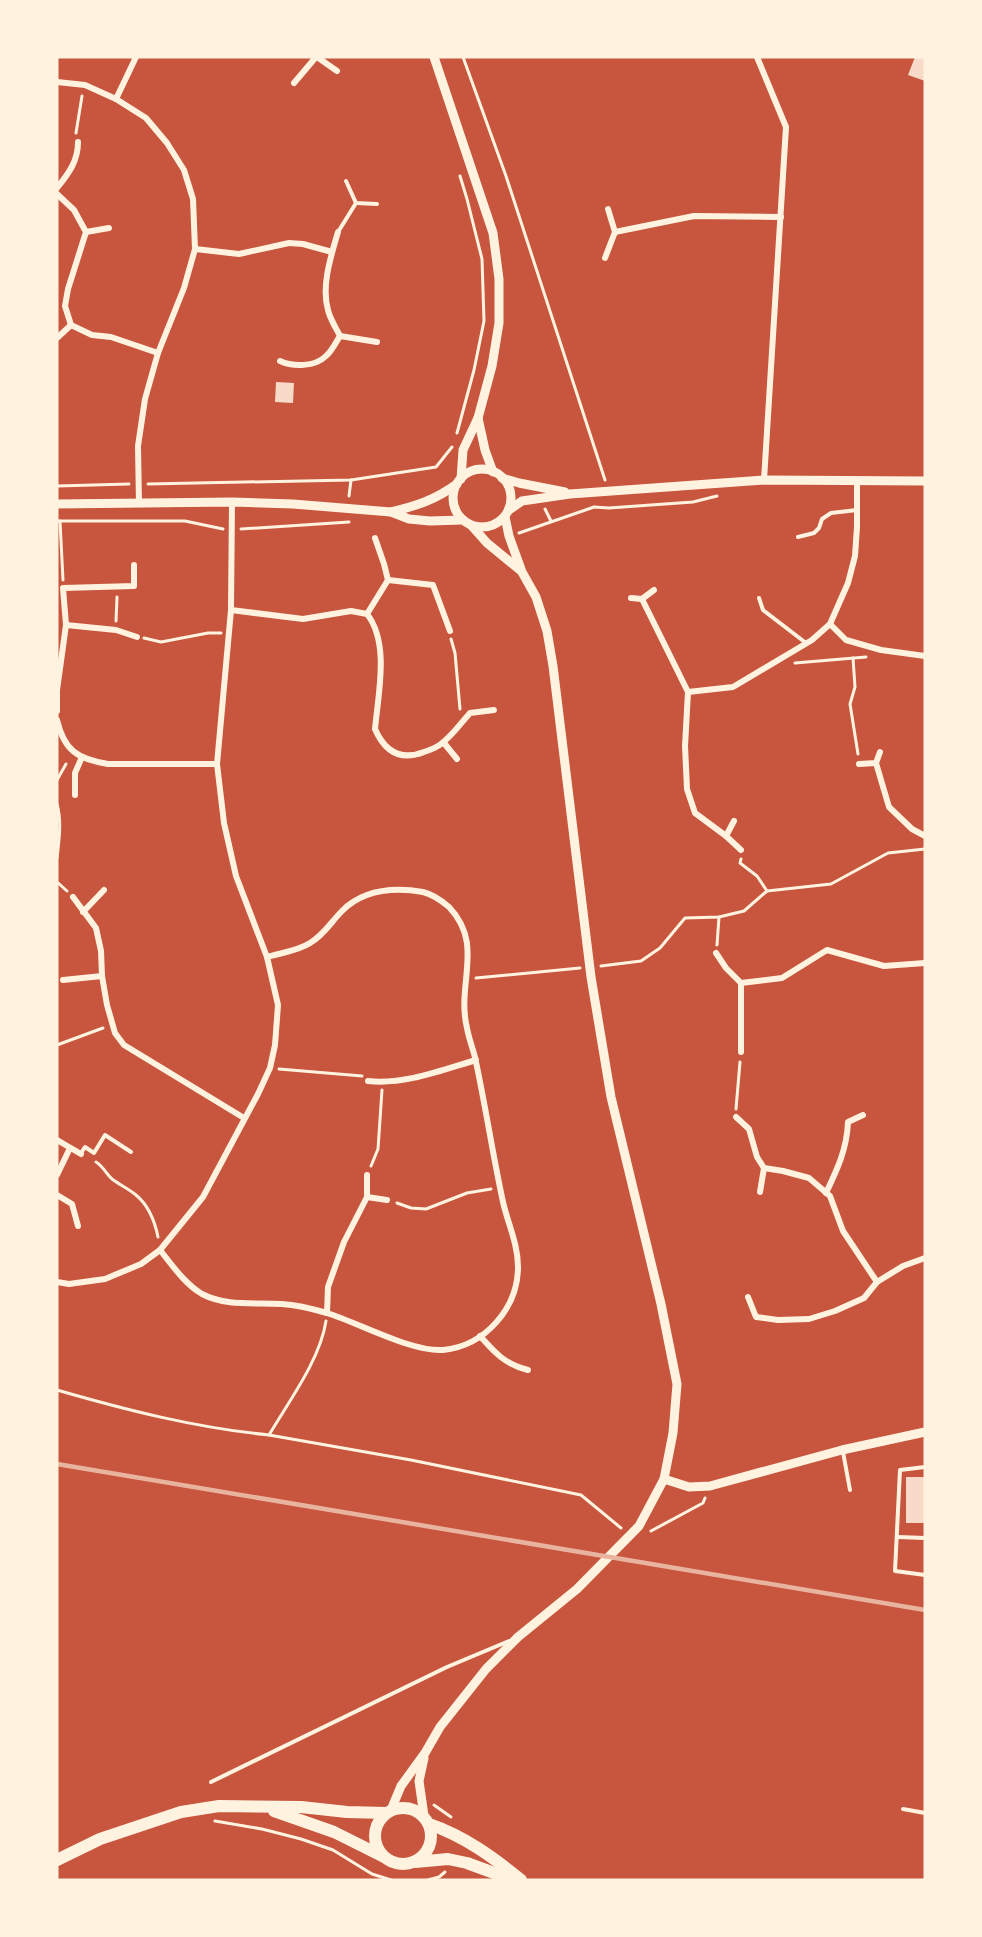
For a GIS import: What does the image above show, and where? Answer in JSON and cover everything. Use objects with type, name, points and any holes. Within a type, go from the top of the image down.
[{"type":"highway","points":[[57,1860],[100,1839],[181,1812],[219,1806],[301,1807],[347,1812],[388,1812]]},
{"type":"highway","points":[[264,1807],[334,1832],[399,1864],[448,1859],[513,1880]]},
{"type":"highway","points":[[384,1857],[375,1843],[380,1819],[399,1807],[408,1808],[486,1852],[521,1880]]},
{"type":"highway","points":[[415,1862],[428,1850],[431,1842],[427,1820]]},
{"type":"street","points":[[116,99],[136,57]]},
{"type":"street","points":[[294,83],[317,57],[338,71]]},
{"type":"street","points":[[434,57],[493,233],[499,279],[499,322],[492,366],[478,418],[463,450],[459,482],[453,503],[457,512],[487,543],[522,572]]},
{"type":"street","points":[[757,57],[786,127],[764,480]]},
{"type":"street","points":[[57,81],[85,85],[116,99],[146,118],[167,143],[184,170],[193,199],[195,249],[184,288],[158,353],[143,411],[138,446],[139,504]]},
{"type":"street","points":[[57,188],[72,170],[78,152],[78,142]]},
{"type":"street","points":[[57,194],[74,210],[86,232],[68,289],[66,306],[71,325],[92,335],[111,337],[158,353]]},
{"type":"street","points":[[605,258],[615,232],[608,209]]},
{"type":"street","points":[[615,232],[694,216],[781,217]]},
{"type":"street","points":[[86,232],[109,228]]},
{"type":"street","points":[[338,232],[332,252],[325,297],[328,313],[340,336]]},
{"type":"street","points":[[195,249],[239,254],[289,243],[303,244],[332,252]]},
{"type":"street","points":[[57,338],[71,325]]},
{"type":"street","points":[[340,336],[376,342]]},
{"type":"street","points":[[280,361],[300,365],[317,362],[327,356],[340,336]]},
{"type":"street","points":[[388,1812],[401,1785],[425,1753],[440,1727],[486,1669],[518,1637],[578,1589],[639,1526],[664,1479],[673,1433],[677,1384],[661,1304],[611,1097],[591,977],[547,632],[536,597],[522,572],[509,536],[507,513],[511,498],[509,487],[498,474],[485,450],[478,418]]},
{"type":"street","points":[[391,512],[416,506],[438,497],[471,472],[482,469],[519,483],[570,494]]},
{"type":"street","points":[[59,504],[232,502],[293,504],[391,512],[409,519],[430,522],[467,522],[480,527],[498,523],[522,501],[570,494],[764,480],[925,481]]},
{"type":"street","points":[[688,692],[733,687],[807,643],[830,624],[848,583],[855,556],[857,482]]},
{"type":"street","points":[[57,1282],[69,1284],[105,1279],[141,1264],[160,1250],[203,1197],[270,1068],[275,1045],[278,1005],[267,957],[236,876],[224,822],[217,764],[231,610],[232,502]]},
{"type":"street","points":[[367,614],[388,580],[375,538]]},
{"type":"street","points":[[57,711],[57,690],[66,625],[63,588],[134,586],[134,565]]},
{"type":"street","points":[[388,580],[433,585],[450,631]]},
{"type":"street","points":[[630,598],[642,599],[654,590]]},
{"type":"street","points":[[642,599],[688,692],[685,746],[687,789],[695,813],[741,850]]},
{"type":"street","points":[[231,610],[303,619],[351,611],[367,614],[374,623],[378,635],[381,659],[375,729],[380,740],[390,751],[416,755],[438,747],[470,712],[494,710]]},
{"type":"street","points":[[830,624],[846,640],[881,650],[925,656]]},
{"type":"street","points":[[66,625],[116,630],[137,637]]},
{"type":"street","points":[[57,720],[61,737],[73,752],[93,762],[217,764]]},
{"type":"street","points":[[444,743],[458,759]]},
{"type":"street","points":[[880,752],[876,763],[889,807],[912,829],[925,836]]},
{"type":"street","points":[[75,795],[75,773],[82,757]]},
{"type":"street","points":[[860,764],[876,763]]},
{"type":"street","points":[[726,836],[734,821]]},
{"type":"street","points":[[83,912],[104,890]]},
{"type":"street","points":[[160,1250],[177,1272],[202,1293],[228,1303],[285,1304],[327,1313],[413,1346],[443,1350],[480,1336],[495,1324],[507,1309],[516,1285],[518,1267],[515,1242],[500,1187],[476,1060],[466,1026],[465,978],[469,957],[467,936],[458,918],[444,902],[425,892],[375,892],[356,898],[340,912],[326,932],[308,945],[267,957]]},
{"type":"street","points":[[73,897],[96,928],[101,951],[102,976],[115,1033],[124,1045],[244,1118]]},
{"type":"street","points":[[741,983],[782,978],[827,950],[884,966],[924,961]]},
{"type":"street","points":[[716,953],[726,968],[741,983],[741,1052]]},
{"type":"street","points":[[63,980],[102,976]]},
{"type":"street","points":[[368,1081],[382,1082],[431,1074],[476,1060]]},
{"type":"street","points":[[826,1193],[842,1158],[848,1136],[848,1122],[863,1115]]},
{"type":"street","points":[[736,1117],[749,1129],[757,1157],[764,1168],[760,1192]]},
{"type":"street","points":[[57,1140],[81,1154]]},
{"type":"street","points":[[57,1175],[70,1148]]},
{"type":"street","points":[[764,1168],[809,1178],[830,1196],[843,1231],[877,1282]]},
{"type":"street","points":[[327,1313],[328,1287],[344,1242],[367,1197],[368,1175]]},
{"type":"street","points":[[57,1195],[72,1204],[78,1226]]},
{"type":"street","points":[[367,1197],[387,1200]]},
{"type":"street","points":[[748,1297],[756,1317],[778,1320],[809,1318],[836,1311],[864,1298],[877,1282],[903,1266],[925,1258]]},
{"type":"street","points":[[480,1336],[496,1354],[512,1366],[528,1370]]},
{"type":"street","points":[[664,1479],[689,1487],[710,1486],[842,1450],[925,1432]]},
{"type":"street","points":[[425,1753],[419,1781],[427,1820]]},
{"type":"lane","points":[[346,181],[356,202]]},
{"type":"lane","points":[[356,202],[377,204]]},
{"type":"lane","points":[[338,232],[356,202]]},
{"type":"lane","points":[[798,537],[814,533],[819,528],[822,519],[831,513],[857,510]]},
{"type":"lane","points":[[759,598],[763,609],[807,643]]},
{"type":"lane","points":[[81,1154],[85,1148],[94,1154],[105,1135],[131,1152]]},
{"type":"lane","points":[[842,1450],[849,1490]]},
{"type":"lane","points":[[925,1467],[900,1470],[895,1571],[925,1575]]},
{"type":"lane","points":[[898,1537],[925,1539]]},
{"type":"lane","points":[[211,1782],[447,1667],[518,1637]]},
{"type":"lane","points":[[903,1809],[925,1813]]},
{"type":"path","points":[[463,57],[506,176],[596,449],[608,491],[609,508]]},
{"type":"path","points":[[78,142],[75,131],[85,85]]},
{"type":"path","points":[[456,435],[474,370],[484,321],[482,260],[457,166]]},
{"type":"path","points":[[57,486],[351,480],[436,467],[453,446]]},
{"type":"path","points":[[349,494],[351,480]]},
{"type":"path","points":[[518,533],[594,507],[693,502],[723,495]]},
{"type":"path","points":[[59,504],[63,588]]},
{"type":"path","points":[[543,504],[550,521]]},
{"type":"path","points":[[59,521],[185,521],[219,529],[357,522]]},
{"type":"path","points":[[116,630],[118,586]]},
{"type":"path","points":[[450,631],[461,723]]},
{"type":"path","points":[[137,637],[161,642],[208,633],[228,634]]},
{"type":"path","points":[[795,663],[873,657]]},
{"type":"path","points":[[853,658],[855,687],[850,704],[860,764]]},
{"type":"path","points":[[57,804],[60,813],[60,831],[57,858]]},
{"type":"path","points":[[641,961],[660,948],[685,918],[719,917],[744,911],[767,891],[831,884],[888,853],[925,849]]},
{"type":"path","points":[[741,850],[740,862],[757,876],[767,891]]},
{"type":"path","points":[[716,953],[719,917]]},
{"type":"path","points":[[465,978],[552,972]]},
{"type":"path","points":[[57,1045],[113,1024]]},
{"type":"path","points":[[736,1117],[741,1052]]},
{"type":"path","points":[[270,1068],[361,1076],[368,1081]]},
{"type":"path","points":[[368,1175],[378,1149],[382,1082]]},
{"type":"path","points":[[81,1154],[102,1166],[110,1178],[137,1196],[145,1205],[156,1225],[160,1250]]},
{"type":"path","points":[[387,1200],[411,1208],[426,1209],[467,1193],[500,1187]]},
{"type":"path","points":[[269,1435],[308,1370],[324,1333],[327,1313]]},
{"type":"path","points":[[57,1390],[122,1408],[192,1423],[411,1460],[581,1495],[626,1532]]},
{"type":"path","points":[[649,1532],[703,1503],[710,1486]]},
{"type":"path","points":[[431,1803],[457,1822]]},
{"type":"path","points":[[212,1820],[301,1839],[333,1850],[372,1874],[391,1880]]},
{"type":"path","points":[[428,1880],[440,1877],[447,1871]]},
{"type":"building","points":[[915,57],[925,57],[925,81],[908,75]]},
{"type":"building","points":[[276,382],[294,383],[293,403],[275,402]]},
{"type":"building","points":[[906,1477],[925,1477],[925,1523],[906,1523]]},
{"type":"railway","points":[[57,1464],[925,1610]]}]
